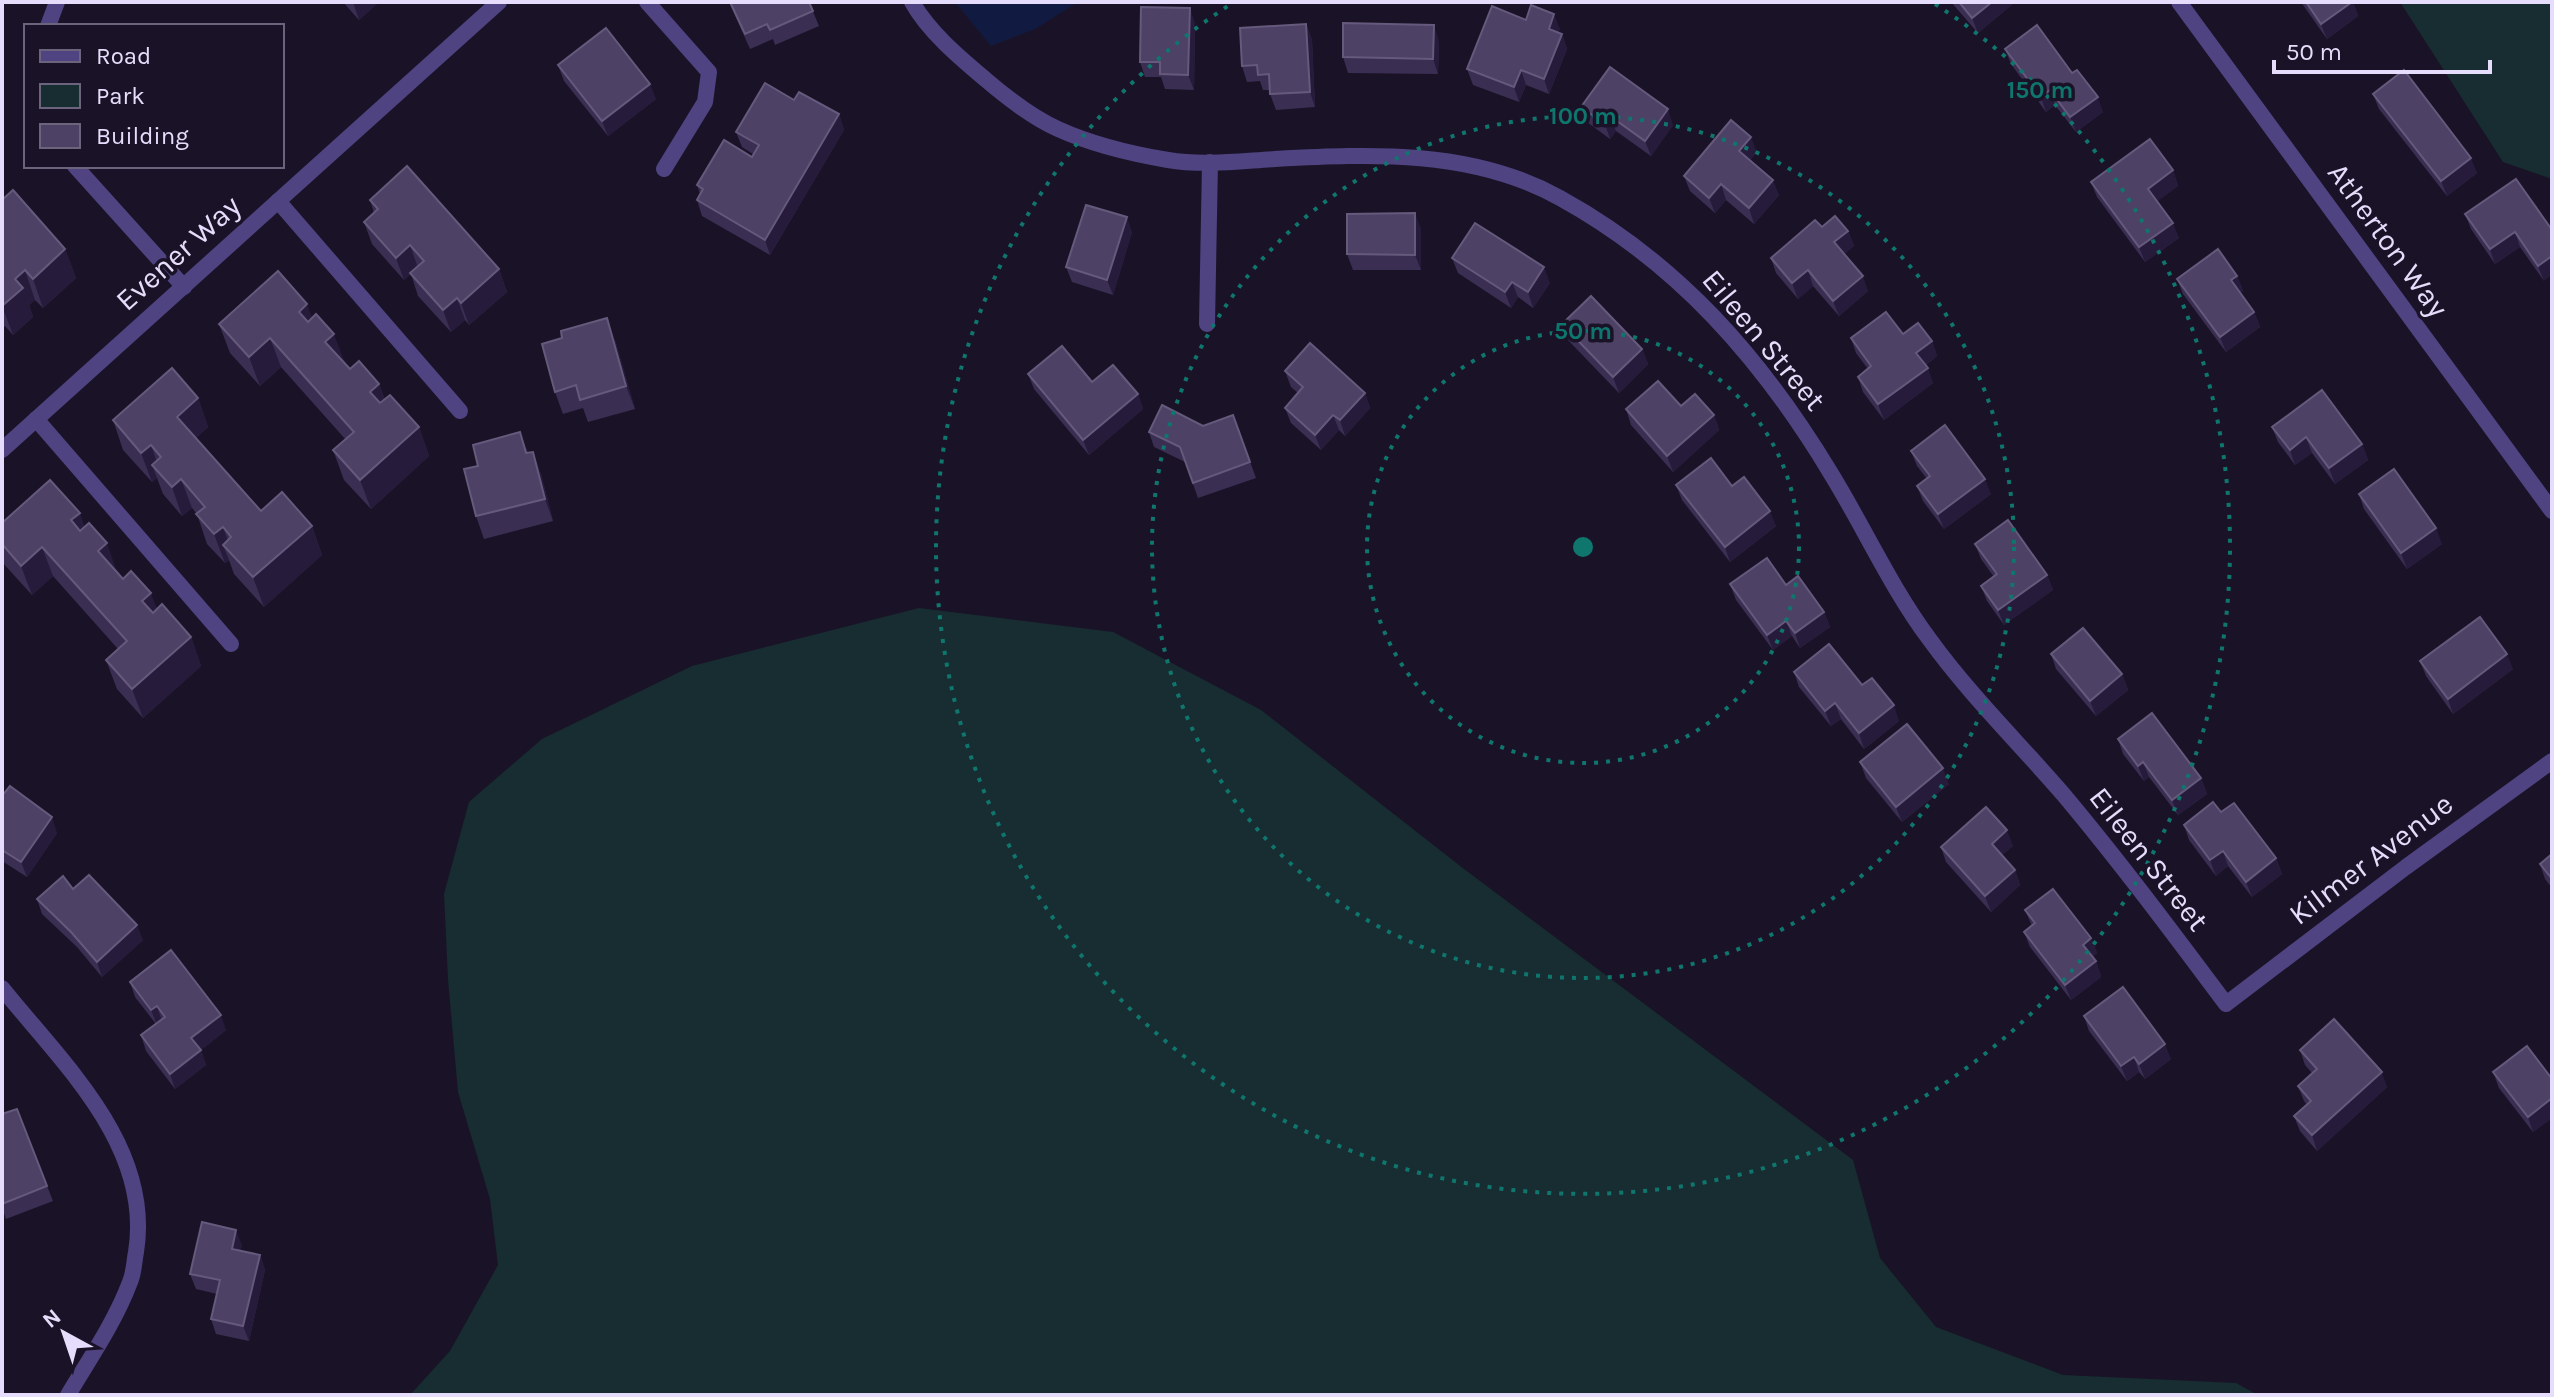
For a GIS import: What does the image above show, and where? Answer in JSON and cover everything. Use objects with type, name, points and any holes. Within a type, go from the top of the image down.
[{"type":"street","points":[[49,24],[57,2]]},
{"type":"street","name":"Evener Way","points":[[2,450],[499,2]]},
{"type":"street","points":[[647,2],[709,72],[705,102],[664,169]]},
{"type":"street","name":"Eileen Street","points":[[912,2],[918,13],[959,57],[1006,97],[1056,129],[1113,148],[1171,161],[1363,155],[1431,158],[1495,171],[1557,195],[1612,229],[1680,281],[1736,341],[1786,404],[1927,637],[1976,698],[2107,846],[2226,1004]]},
{"type":"street","name":"Atherton Way","points":[[2179,2],[2552,511]]},
{"type":"street","points":[[1207,324],[1210,162]]},
{"type":"street","points":[[77,168],[184,287]]},
{"type":"street","points":[[278,201],[460,411]]},
{"type":"street","points":[[36,419],[231,644]]},
{"type":"street","name":"Kilmer Avenue","points":[[2226,1004],[2552,761]]},
{"type":"street","points":[[2,988],[96,1104],[121,1145],[136,1187],[139,1235],[131,1280],[112,1322],[68,1395]]},
{"type":"green space","points":[[2400,2],[2552,2],[2552,179],[2503,162]]},
{"type":"green space","points":[[919,608],[1113,632],[1261,710],[1464,869],[1853,1160],[1880,1258],[1936,1327],[2063,1375],[2236,1383],[2258,1395],[410,1395],[450,1351],[498,1265],[490,1199],[458,1092],[448,979],[444,894],[469,802],[542,739],[692,666]]},
{"type":"water","points":[[955,2],[1078,2],[1035,29],[991,46]]},
{"type":"building","points":[[730,2],[809,2],[813,11],[770,30],[767,24],[745,34]]},
{"type":"building","points":[[1959,2],[1992,2],[1972,18]]},
{"type":"building","points":[[2306,2],[2352,2],[2321,24]]},
{"type":"building","points":[[1531,5],[1554,14],[1549,29],[1562,34],[1544,79],[1521,70],[1514,87],[1467,69],[1492,6],[1526,20]]},
{"type":"building","points":[[1141,7],[1190,8],[1188,75],[1160,74],[1160,62],[1140,62]]},
{"type":"building","points":[[1343,23],[1434,25],[1433,59],[1343,57]]},
{"type":"building","points":[[1306,24],[1310,92],[1270,94],[1269,74],[1258,75],[1257,65],[1242,66],[1240,28]]},
{"type":"building","points":[[2037,25],[2072,73],[2077,70],[2098,97],[2070,117],[2050,90],[2041,97],[2005,49]]},
{"type":"building","points":[[606,28],[650,84],[602,121],[558,65]]},
{"type":"building","points":[[1610,67],[1668,109],[1645,141],[1610,116],[1605,124],[1581,107]]},
{"type":"building","points":[[2404,70],[2471,158],[2441,181],[2373,94]]},
{"type":"building","points":[[765,83],[794,100],[799,92],[839,114],[765,240],[697,200],[703,189],[697,185],[724,140],[752,157],[759,145],[736,132]]},
{"type":"building","points":[[1731,120],[1751,137],[1739,151],[1773,180],[1749,208],[1721,184],[1709,198],[1684,176]]},
{"type":"building","points":[[2150,139],[2173,170],[2148,189],[2173,223],[2139,247],[2091,182]]},
{"type":"building","points":[[407,166],[499,269],[461,303],[457,298],[443,310],[410,273],[424,261],[410,245],[396,258],[364,222],[378,209],[370,200]]},
{"type":"building","points":[[2516,179],[2552,230],[2552,256],[2538,266],[2515,232],[2490,249],[2465,214]]},
{"type":"building","points":[[13,190],[65,249],[33,279],[25,270],[15,279],[23,288],[2,306],[2,200]]},
{"type":"building","points":[[1086,205],[1127,217],[1107,280],[1066,267]]},
{"type":"building","points":[[1415,213],[1415,255],[1347,254],[1347,214]]},
{"type":"building","points":[[1835,216],[1848,231],[1834,242],[1863,276],[1833,301],[1808,270],[1792,283],[1771,258],[1815,220],[1822,227]]},
{"type":"building","points":[[1475,223],[1544,267],[1528,292],[1512,282],[1505,292],[1452,258]]},
{"type":"building","points":[[2218,249],[2237,276],[2231,280],[2254,312],[2220,337],[2177,279]]},
{"type":"building","points":[[278,271],[307,304],[299,312],[308,322],[316,314],[334,334],[325,342],[350,369],[359,361],[379,384],[370,392],[380,403],[390,395],[419,427],[360,480],[333,450],[354,432],[270,338],[249,357],[219,324]]},
{"type":"building","points":[[1591,296],[1642,349],[1613,377],[1562,324]]},
{"type":"building","points":[[1886,312],[1903,334],[1918,323],[1932,341],[1916,353],[1928,368],[1878,404],[1858,377],[1871,366],[1851,338]]},
{"type":"building","points":[[607,318],[626,386],[580,400],[576,385],[555,392],[542,344],[562,338],[561,331]]},
{"type":"building","points":[[1310,343],[1365,393],[1340,420],[1333,415],[1315,435],[1285,408],[1303,387],[1285,371]]},
{"type":"building","points":[[1062,346],[1092,382],[1113,365],[1138,394],[1083,440],[1028,374]]},
{"type":"building","points":[[172,368],[198,398],[177,417],[261,511],[282,492],[312,526],[253,577],[223,545],[231,537],[223,527],[214,534],[196,514],[205,507],[181,479],[172,487],[152,465],[161,457],[151,445],[141,453],[113,420]]},
{"type":"building","points":[[1658,381],[1681,406],[1695,394],[1714,415],[1667,456],[1626,409]]},
{"type":"building","points":[[2322,390],[2362,444],[2329,468],[2306,437],[2290,450],[2272,427]]},
{"type":"building","points":[[1162,405],[1203,426],[1233,415],[1250,462],[1193,483],[1180,447],[1149,432]]},
{"type":"building","points":[[1945,425],[1985,479],[1938,514],[1917,486],[1930,476],[1911,451]]},
{"type":"building","points":[[520,432],[526,453],[533,452],[545,499],[476,516],[464,469],[478,466],[473,445]]},
{"type":"building","points":[[1711,458],[1732,486],[1744,477],[1770,511],[1725,547],[1676,485]]},
{"type":"building","points":[[2394,469],[2436,528],[2401,553],[2359,494]]},
{"type":"building","points":[[50,480],[80,513],[71,520],[80,531],[89,523],[107,543],[98,551],[123,579],[131,571],[151,593],[142,601],[153,613],[162,604],[191,637],[132,689],[106,660],[127,641],[42,547],[21,566],[2,544],[2,523]]},
{"type":"building","points":[[2008,520],[2047,575],[1998,610],[1981,586],[1997,574],[1975,544]]},
{"type":"building","points":[[1767,558],[1786,585],[1798,576],[1824,612],[1795,633],[1786,621],[1767,635],[1730,584]]},
{"type":"building","points":[[2480,617],[2507,654],[2448,699],[2420,661]]},
{"type":"building","points":[[2083,628],[2122,674],[2090,701],[2051,654]]},
{"type":"building","points":[[1829,644],[1862,685],[1872,678],[1894,705],[1859,733],[1835,703],[1825,711],[1794,672]]},
{"type":"building","points":[[2152,713],[2201,778],[2172,800],[2143,762],[2138,766],[2118,739]]},
{"type":"building","points":[[1907,724],[1943,768],[1896,807],[1860,762]]},
{"type":"building","points":[[10,786],[52,817],[21,862],[2,850],[2,796]]},
{"type":"building","points":[[2213,802],[2221,812],[2234,803],[2276,858],[2246,882],[2223,851],[2210,860],[2184,825]]},
{"type":"building","points":[[1986,807],[2007,830],[1992,844],[2015,870],[1985,896],[1941,847]]},
{"type":"building","points":[[2552,854],[2552,879],[2540,864]]},
{"type":"building","points":[[89,875],[137,925],[97,962],[37,899],[63,876],[73,889]]},
{"type":"building","points":[[2053,889],[2091,938],[2083,945],[2096,961],[2065,985],[2024,932],[2035,923],[2025,910]]},
{"type":"building","points":[[171,950],[221,1015],[191,1038],[201,1050],[170,1074],[141,1035],[165,1017],[157,1006],[151,1010],[130,982]]},
{"type":"building","points":[[2123,987],[2165,1044],[2139,1064],[2134,1057],[2121,1066],[2084,1016]]},
{"type":"building","points":[[2334,1019],[2382,1072],[2312,1135],[2294,1116],[2311,1101],[2298,1086],[2317,1069],[2300,1050]]},
{"type":"building","points":[[2527,1046],[2552,1079],[2552,1098],[2528,1117],[2493,1072]]},
{"type":"building","points":[[17,1109],[47,1186],[2,1204],[2,1114]]},
{"type":"building","points":[[202,1222],[236,1230],[232,1249],[260,1255],[243,1326],[211,1319],[220,1280],[190,1274]]}]
